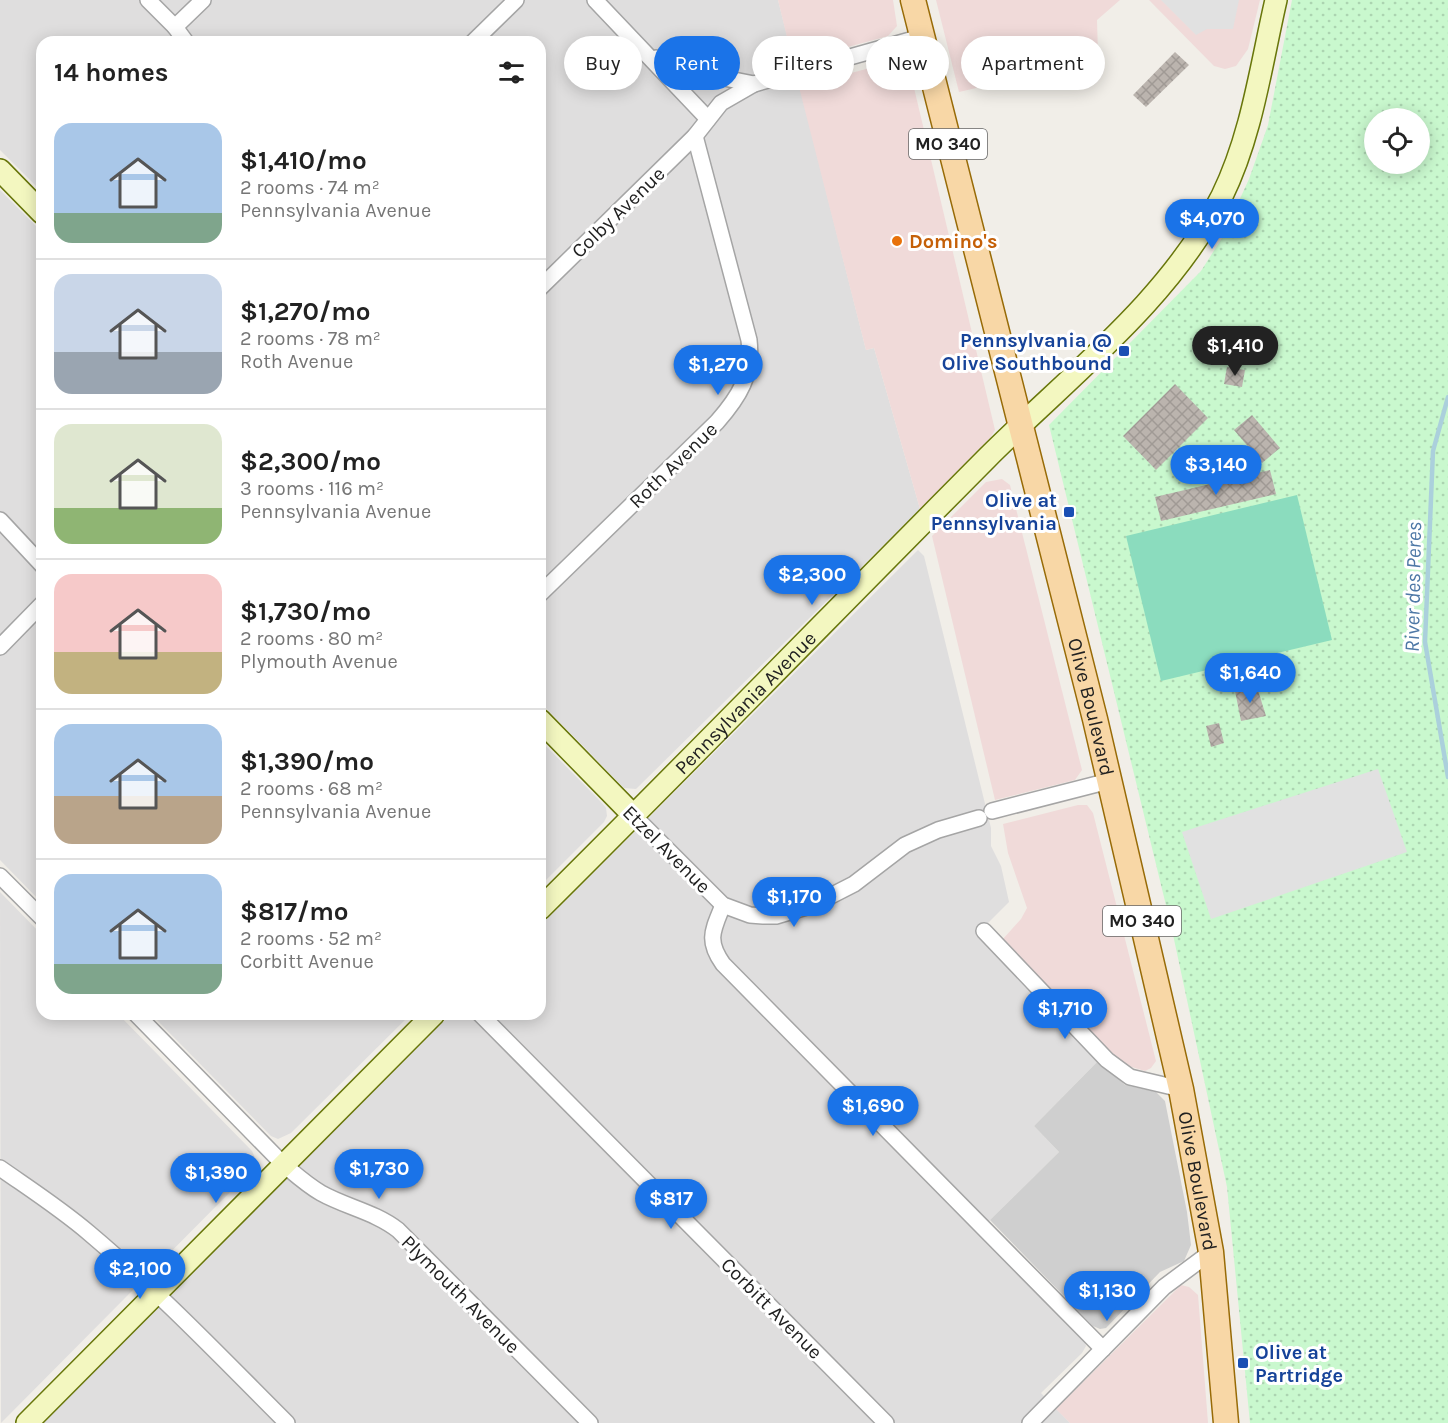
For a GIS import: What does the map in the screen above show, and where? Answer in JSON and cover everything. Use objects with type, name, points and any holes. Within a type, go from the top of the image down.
[{"type":"main road","name":"Olive Boulevard","points":[[913,0],[921,36]]},
{"type":"main road","name":"Olive Boulevard","points":[[935,90],[1109,781],[1181,1089],[1211,1252],[1226,1423]]},
{"type":"street","points":[[148,0],[182,36]]},
{"type":"street","points":[[175,27],[203,0]]},
{"type":"street","points":[[480,36],[516,0]]},
{"type":"street","points":[[595,0],[708,119]]},
{"type":"street","name":"Pennsylvania Avenue","points":[[546,903],[1020,425],[1150,300],[1172,273],[1222,196],[1238,156],[1249,121],[1276,0]]},
{"type":"street","points":[[648,55],[679,69],[752,84]]},
{"type":"street","name":"Colby Avenue","points":[[546,282],[695,136],[721,103],[752,85]]},
{"type":"street","name":"Roth Avenue","points":[[546,588],[717,422],[737,398],[749,374],[749,340],[695,136]]},
{"type":"street","points":[[0,170],[36,207]]},
{"type":"street","points":[[0,520],[36,559]]},
{"type":"street","points":[[0,647],[36,610]]},
{"type":"street","name":"Etzel Avenue","points":[[546,726],[723,904],[764,916],[794,912],[854,884],[905,845],[938,830],[985,814],[1109,781]]},
{"type":"street","points":[[0,876],[36,912]]},
{"type":"street","points":[[723,904],[711,941],[715,953],[723,964],[1103,1349]]},
{"type":"street","points":[[984,931],[1107,1060],[1130,1077],[1181,1089]]},
{"type":"street","name":"Plymouth Avenue","points":[[142,1020],[283,1164],[321,1193],[387,1222],[398,1230],[590,1423]]},
{"type":"street","points":[[27,1423],[428,1020]]},
{"type":"street","name":"Corbitt Avenue","points":[[486,1020],[886,1423]]},
{"type":"street","points":[[0,1168],[80,1226],[155,1292],[286,1423]]},
{"type":"street","points":[[1030,1423],[1164,1287],[1211,1252]]},
{"type":"shaded area","points":[[0,0],[778,0],[787,36],[752,36],[752,90],[801,90],[866,350],[874,348],[920,509],[636,789],[624,788],[546,708],[546,36],[36,36],[36,186],[0,150]]},
{"type":"shaded area","points":[[778,0],[893,0],[897,26],[888,36],[866,36],[866,42],[854,45],[854,36],[787,36]]},
{"type":"shaded area","points":[[936,0],[1120,0],[1097,20],[1097,36],[961,36],[961,90],[968,90],[959,92],[949,52],[949,36],[945,36]]},
{"type":"shaded area","points":[[1149,0],[1260,0],[1248,49],[1236,66],[1225,69],[1214,66]]},
{"type":"shaded area","points":[[1161,0],[1239,0],[1233,29],[1207,29],[1196,35]]},
{"type":"shaded area","points":[[866,69],[866,90],[914,90],[995,430],[990,438],[920,509],[874,348],[866,350],[800,90],[854,90],[854,72]]},
{"type":"shaded area","points":[[0,190],[36,226],[36,897],[0,860]]},
{"type":"shaded area","points":[[1002,479],[1010,485],[1082,770],[1075,780],[995,800],[932,536],[986,482]]},
{"type":"shaded area","points":[[918,550],[924,556],[991,828],[991,846],[1001,866],[1009,902],[976,935],[1098,1061],[1034,1126],[1059,1152],[977,1233],[1084,1340],[1086,1346],[1082,1353],[1041,1393],[1070,1423],[43,1423],[445,1020],[546,1020],[546,920]]},
{"type":"shaded area","points":[[546,746],[606,808],[607,816],[604,822],[546,880]]},
{"type":"shaded area","points":[[1378,769],[1407,852],[1211,919],[1182,832]]},
{"type":"shaded area","points":[[1078,805],[1087,805],[1093,813],[1156,1061],[1151,1068],[1145,1071],[1122,1064],[1109,1054],[1003,939],[1021,919],[1027,908],[1008,853],[1003,824]]},
{"type":"shaded area","points":[[0,892],[36,929],[36,1020],[124,1020],[252,1151],[256,1160],[248,1174],[1,1423]]},
{"type":"shaded area","points":[[157,1020],[405,1020],[291,1133],[278,1139],[271,1136]]},
{"type":"shaded area","points":[[1098,1061],[1125,1085],[1156,1092],[1165,1101],[1187,1212],[1191,1245],[1184,1261],[1160,1272],[1106,1328],[1100,1329],[1093,1326],[990,1220],[1059,1152],[1034,1126]]},
{"type":"shaded area","points":[[1181,1285],[1189,1287],[1198,1295],[1208,1423],[1070,1423],[1056,1409]]},
{"type":"green space","points":[[1292,0],[1448,0],[1448,1423],[1250,1423],[1227,1187],[1172,930],[1049,425],[1201,271],[1222,238],[1249,179],[1268,125]]},
{"type":"green space","points":[[1297,495],[1332,640],[1161,681],[1126,536]]},
{"type":"building","points":[[1175,52],[1189,65],[1146,107],[1133,95]]},
{"type":"building","points":[[1227,367],[1245,370],[1242,387],[1224,384]]},
{"type":"building","points":[[1175,384],[1208,418],[1156,470],[1123,436]]},
{"type":"building","points":[[1252,415],[1280,448],[1262,463],[1234,430]]},
{"type":"building","points":[[1270,470],[1276,494],[1161,521],[1155,497]]},
{"type":"building","points":[[1257,687],[1266,716],[1241,721],[1235,691]]},
{"type":"building","points":[[1219,723],[1224,743],[1211,747],[1206,726]]},
{"type":"waterway","name":"River des Peres","points":[[1448,397],[1433,451],[1425,642],[1448,777]]},
{"type":"place","name":"Domino's","points":[[897,241]]},
{"type":"place","name":"Pennsylvania @ Olive Southbound","points":[[1124,351]]},
{"type":"place","name":"Olive at Pennsylvania","points":[[1069,512]]},
{"type":"place","name":"Olive at Partridge","points":[[1243,1363]]}]
